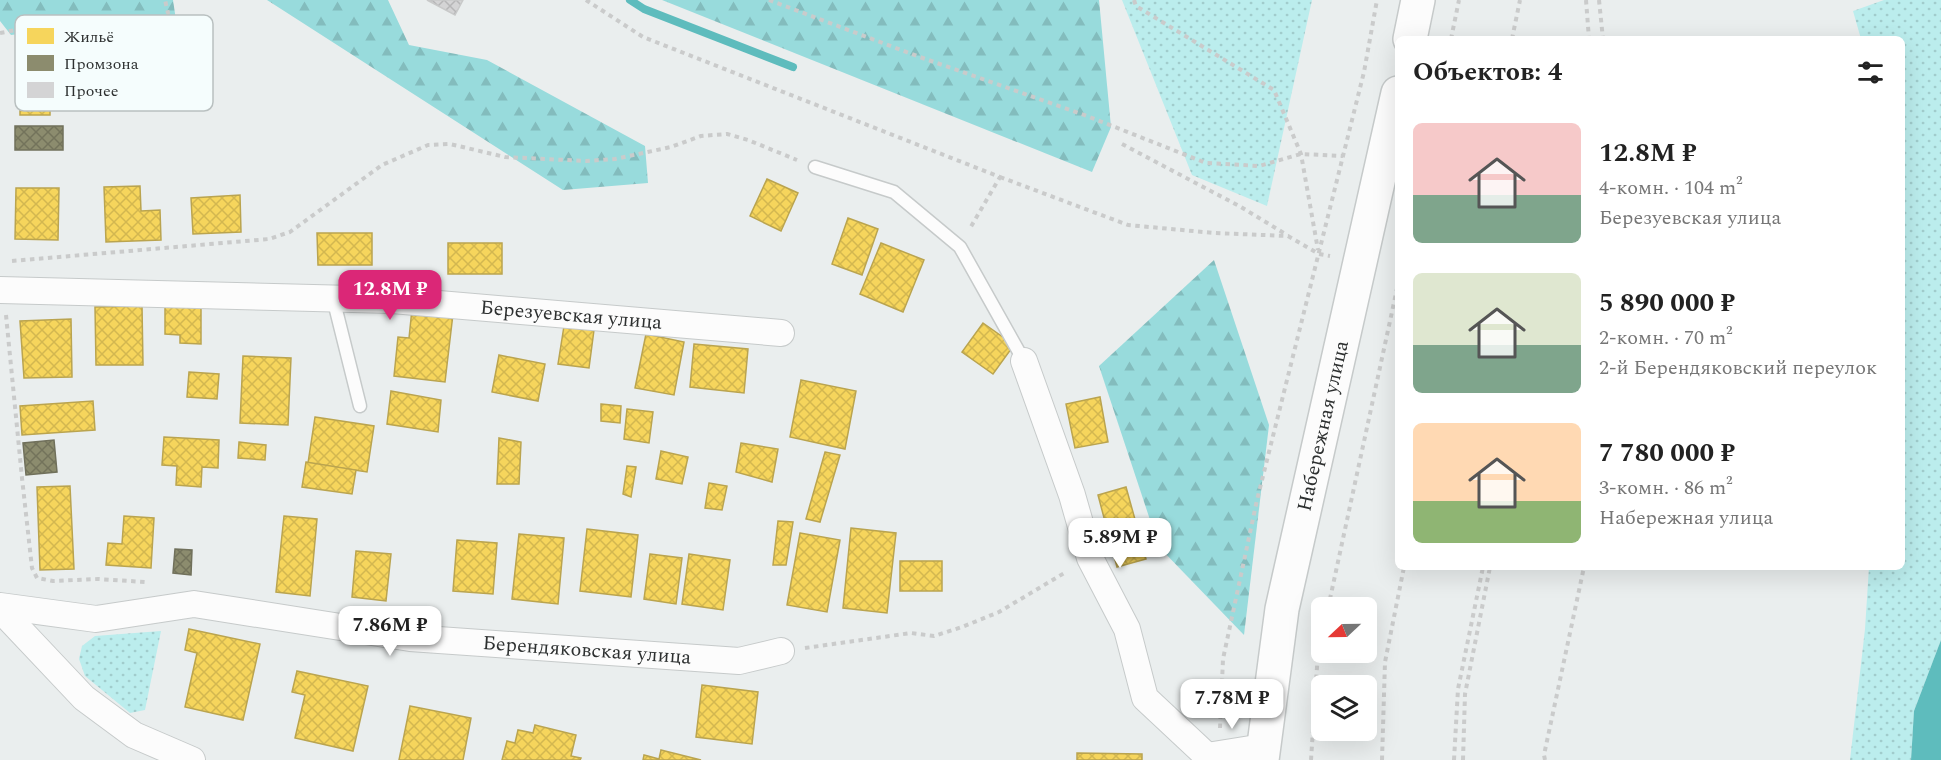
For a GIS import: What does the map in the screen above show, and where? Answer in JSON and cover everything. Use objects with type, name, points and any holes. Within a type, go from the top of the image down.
[{"type":"main road","points":[[1411,36],[1418,0]]},
{"type":"main road","name":"Набережная улица","points":[[1263,753],[1282,609],[1395,107]]},
{"type":"street","name":"Березуевская улица","points":[[0,290],[392,300],[782,333]]},
{"type":"street","points":[[1024,361],[1072,495],[1090,558],[1127,629],[1145,698],[1211,757],[1263,753]]},
{"type":"street","name":"Берендяковская улица","points":[[0,608],[96,619],[194,604],[410,638],[739,661],[781,651]]},
{"type":"street","name":"Берендяковская улица","points":[[0,608],[84,698],[134,735],[192,760]]},
{"type":"lane","points":[[815,167],[894,192],[960,247],[1024,361]]},
{"type":"lane","points":[[333,298],[360,406]]},
{"type":"path","points":[[165,0],[168,13],[166,15]]},
{"type":"path","points":[[586,0],[643,37],[1128,225],[1214,233],[1288,236]]},
{"type":"path","points":[[770,0],[917,56],[1088,116],[1206,163],[1259,166],[1301,154],[1343,156]]},
{"type":"path","points":[[1134,0],[1136,6],[1274,90],[1301,154],[1318,254]]},
{"type":"path","points":[[1211,757],[1222,659],[1257,500],[1364,72],[1377,0]]},
{"type":"path","points":[[1452,36],[1459,0]]},
{"type":"path","points":[[1513,36],[1520,0]]},
{"type":"path","points":[[1586,0],[1589,36]]},
{"type":"path","points":[[1599,0],[1603,36]]},
{"type":"path","points":[[0,33],[15,30]]},
{"type":"path","points":[[12,261],[269,239],[290,232],[382,165],[428,145],[450,144],[505,157],[586,161],[615,159],[671,147],[701,136],[727,134],[815,167]]},
{"type":"path","points":[[1122,144],[1241,207],[1318,254],[1361,263]]},
{"type":"path","points":[[960,247],[1000,177]]},
{"type":"path","points":[[1330,597],[1395,298]]},
{"type":"path","points":[[6,315],[24,501],[32,568],[37,578],[53,581],[98,579],[154,583]]},
{"type":"path","points":[[781,651],[911,633],[934,636],[999,612],[1090,558]]},
{"type":"path","points":[[1382,760],[1385,663],[1403,570]]},
{"type":"path","points":[[1454,760],[1458,689],[1482,570]]},
{"type":"path","points":[[1463,760],[1465,694],[1489,570]]},
{"type":"path","points":[[1545,760],[1544,754],[1583,570]]},
{"type":"path","points":[[1311,760],[1317,663]]},
{"type":"shaded area","points":[[1122,0],[1312,0],[1267,206],[1192,175]]},
{"type":"shaded area","points":[[1884,0],[1941,0],[1941,640],[1914,711],[1911,760],[1850,760],[1865,629],[1869,570],[1905,570],[1905,36],[1860,36],[1853,11]]},
{"type":"shaded area","points":[[161,631],[145,710],[130,713],[85,676],[79,659],[82,646],[95,636]]},
{"type":"shaded area","points":[[1941,640],[1941,760],[1911,760],[1914,711]]},
{"type":"green space","points":[[0,0],[173,0],[175,15],[15,15],[15,34],[11,35],[0,21]]},
{"type":"green space","points":[[267,0],[388,0],[409,45],[487,60],[645,146],[648,183],[563,190]]},
{"type":"green space","points":[[662,0],[1099,0],[1111,127],[1092,172]]},
{"type":"green space","points":[[1214,260],[1269,425],[1244,635],[1159,547],[1099,366]]},
{"type":"building: Жильё","points":[[20,111],[50,111],[50,115],[20,115]]},
{"type":"building: Жильё","points":[[767,179],[798,193],[781,231],[750,216]]},
{"type":"building: Жильё","points":[[140,186],[141,211],[160,210],[161,240],[106,242],[104,187]]},
{"type":"building: Жильё","points":[[16,188],[59,188],[58,240],[15,239]]},
{"type":"building: Жильё","points":[[240,195],[241,232],[193,234],[191,198]]},
{"type":"building: Жильё","points":[[848,218],[878,229],[862,275],[832,264]]},
{"type":"building: Жильё","points":[[317,233],[372,233],[372,265],[318,265]]},
{"type":"building: Жильё","points":[[448,243],[502,243],[502,274],[448,274]]},
{"type":"building: Жильё","points":[[881,243],[924,260],[903,312],[860,294]]},
{"type":"building: Жильё","points":[[165,304],[201,304],[201,344],[180,343],[180,335],[165,334]]},
{"type":"building: Жильё","points":[[142,306],[143,365],[96,365],[95,307]]},
{"type":"building: Жильё","points":[[412,309],[453,314],[445,382],[394,376],[398,337],[409,338]]},
{"type":"building: Жильё","points":[[71,319],[72,377],[24,378],[20,321]]},
{"type":"building: Жильё","points":[[983,323],[1014,345],[993,374],[962,352]]},
{"type":"building: Жильё","points":[[564,326],[594,330],[589,368],[558,364]]},
{"type":"building: Жильё","points":[[646,334],[684,342],[674,395],[635,388]]},
{"type":"building: Жильё","points":[[694,344],[748,349],[744,393],[690,387]]},
{"type":"building: Жильё","points":[[499,355],[545,364],[538,401],[492,392]]},
{"type":"building: Жильё","points":[[243,356],[291,358],[288,425],[240,423]]},
{"type":"building: Жильё","points":[[189,372],[219,374],[217,399],[187,397]]},
{"type":"building: Жильё","points":[[801,380],[856,391],[845,449],[790,437]]},
{"type":"building: Жильё","points":[[391,391],[441,400],[438,432],[387,424]]},
{"type":"building: Жильё","points":[[1100,397],[1108,442],[1075,448],[1066,404]]},
{"type":"building: Жильё","points":[[93,401],[95,430],[22,435],[20,406]]},
{"type":"building: Жильё","points":[[601,404],[621,406],[620,423],[601,421]]},
{"type":"building: Жильё","points":[[627,409],[653,412],[649,443],[624,439]]},
{"type":"building: Жильё","points":[[315,417],[374,426],[367,472],[308,463]]},
{"type":"building: Жильё","points":[[164,437],[219,440],[218,468],[202,467],[201,487],[176,485],[177,466],[162,465]]},
{"type":"building: Жильё","points":[[499,438],[521,442],[519,484],[497,484]]},
{"type":"building: Жильё","points":[[239,442],[266,445],[265,460],[238,458]]},
{"type":"building: Жильё","points":[[741,443],[778,449],[772,482],[736,472]]},
{"type":"building: Жильё","points":[[661,451],[688,457],[682,484],[656,479]]},
{"type":"building: Жильё","points":[[825,452],[840,455],[820,522],[806,519]]},
{"type":"building: Жильё","points":[[306,462],[356,470],[352,494],[302,487]]},
{"type":"building: Жильё","points":[[627,466],[636,467],[631,497],[623,494]]},
{"type":"building: Жильё","points":[[709,483],[727,486],[722,510],[705,508]]},
{"type":"building: Жильё","points":[[70,486],[74,569],[40,570],[37,487]]},
{"type":"building: Жильё","points":[[1126,487],[1146,559],[1117,567],[1098,495]]},
{"type":"building: Жильё","points":[[124,516],[154,518],[151,568],[106,565],[108,543],[122,544]]},
{"type":"building: Жильё","points":[[284,516],[317,519],[310,596],[276,592]]},
{"type":"building: Жильё","points":[[778,521],[793,522],[786,565],[773,565]]},
{"type":"building: Жильё","points":[[851,528],[896,533],[887,613],[843,608]]},
{"type":"building: Жильё","points":[[587,529],[638,535],[631,597],[580,591]]},
{"type":"building: Жильё","points":[[800,533],[840,540],[827,612],[787,605]]},
{"type":"building: Жильё","points":[[519,534],[564,538],[558,604],[512,599]]},
{"type":"building: Жильё","points":[[457,540],[497,543],[493,594],[453,591]]},
{"type":"building: Жильё","points":[[356,551],[391,554],[386,601],[352,597]]},
{"type":"building: Жильё","points":[[650,554],[682,558],[676,604],[644,599]]},
{"type":"building: Жильё","points":[[689,554],[730,560],[723,610],[682,604]]},
{"type":"building: Жильё","points":[[900,561],[942,561],[942,591],[900,591]]},
{"type":"building: Жильё","points":[[189,629],[260,644],[243,720],[185,707],[197,653],[185,650]]},
{"type":"building: Жильё","points":[[297,671],[368,686],[353,751],[295,738],[305,695],[292,692]]},
{"type":"building: Жильё","points":[[702,685],[758,692],[752,744],[696,737]]},
{"type":"building: Жильё","points":[[410,706],[471,718],[463,760],[399,760]]},
{"type":"building: Жильё","points":[[535,725],[576,735],[571,756],[581,758],[580,760],[502,760],[507,741],[515,743],[518,730],[533,733]]},
{"type":"building: Жильё","points":[[661,750],[701,760],[643,760],[644,755],[659,759]]},
{"type":"building: Жильё","points":[[1077,753],[1142,754],[1142,760],[1077,760]]},
{"type":"building: Промзона","points":[[15,126],[63,126],[63,150],[15,150]]},
{"type":"building: Промзона","points":[[54,440],[57,472],[26,475],[23,443]]},
{"type":"building: Промзона","points":[[175,549],[192,550],[191,575],[173,573]]},
{"type":"building: Прочее","points":[[427,0],[463,0],[455,15]]},
{"type":"waterway","points":[[630,0],[644,9],[793,67]]}]
